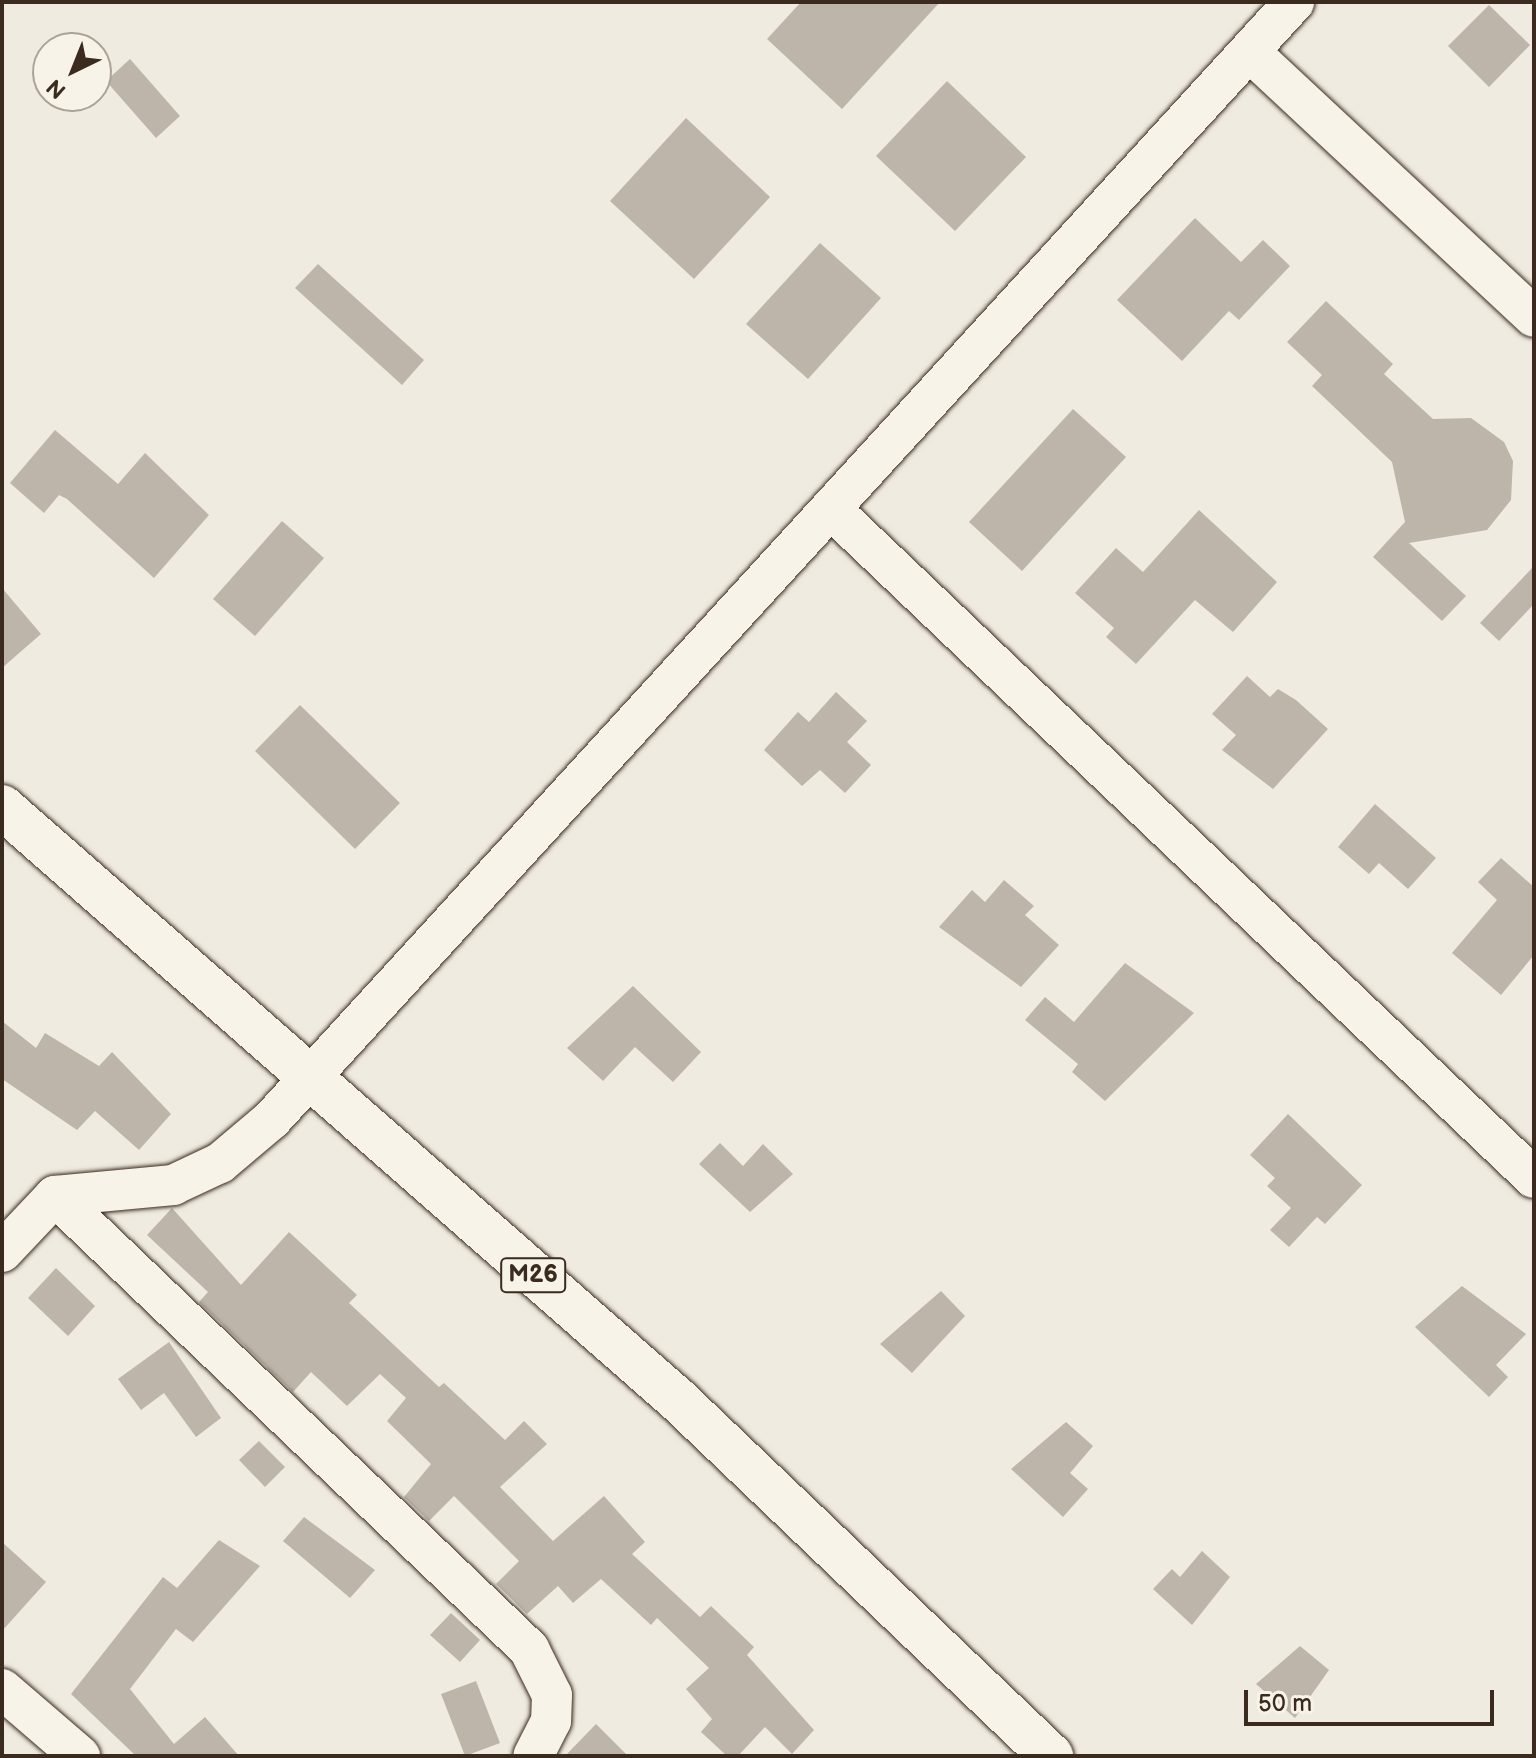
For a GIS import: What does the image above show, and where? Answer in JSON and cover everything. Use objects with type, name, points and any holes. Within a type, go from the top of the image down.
[{"type":"main road","name":"M26","points":[[2,807],[308,1081],[678,1400],[1039,1752]]},
{"type":"street","points":[[2,1252],[55,1196],[173,1185],[220,1163],[308,1081],[1294,2]]},
{"type":"street","points":[[1250,52],[1534,317]]},
{"type":"street","points":[[831,509],[1534,1178]]},
{"type":"street","points":[[55,1196],[529,1649],[552,1695],[551,1721],[533,1756]]},
{"type":"street","points":[[2,1689],[80,1756]]},
{"type":"building","points":[[801,2],[940,2],[842,109],[767,39]]},
{"type":"building","points":[[1489,5],[1530,45],[1489,87],[1448,46]]},
{"type":"building","points":[[130,59],[180,116],[156,138],[112,88],[112,76]]},
{"type":"building","points":[[947,81],[1026,157],[955,231],[876,156]]},
{"type":"building","points":[[686,118],[770,197],[694,279],[610,201]]},
{"type":"building","points":[[1195,218],[1241,262],[1263,240],[1290,266],[1239,320],[1229,311],[1182,361],[1117,300]]},
{"type":"building","points":[[820,243],[881,298],[808,379],[746,324]]},
{"type":"building","points":[[318,264],[424,360],[402,385],[295,288]]},
{"type":"building","points":[[1326,301],[1393,364],[1384,374],[1433,419],[1471,418],[1504,442],[1513,461],[1511,500],[1487,530],[1409,543],[1466,596],[1442,621],[1373,557],[1405,522],[1392,462],[1312,386],[1322,375],[1287,342]]},
{"type":"building","points":[[1073,409],[1126,457],[1022,571],[969,522]]},
{"type":"building","points":[[55,430],[118,484],[145,453],[209,515],[154,578],[67,499],[59,495],[44,513],[10,483]]},
{"type":"building","points":[[1199,510],[1277,582],[1233,632],[1195,600],[1136,664],[1106,637],[1114,628],[1075,593],[1116,548],[1143,572]]},
{"type":"building","points":[[282,521],[324,558],[255,636],[213,599]]},
{"type":"building","points":[[1534,566],[1534,604],[1499,641],[1480,623]]},
{"type":"building","points":[[2,588],[41,634],[2,668]]},
{"type":"building","points":[[1247,676],[1270,697],[1278,689],[1296,700],[1328,729],[1273,789],[1222,750],[1236,735],[1212,714]]},
{"type":"building","points":[[836,692],[867,721],[847,742],[871,765],[845,793],[820,770],[802,786],[764,750],[798,712],[809,722]]},
{"type":"building","points":[[300,705],[400,803],[355,849],[255,751]]},
{"type":"building","points":[[1375,804],[1436,858],[1408,889],[1379,863],[1369,874],[1338,847]]},
{"type":"building","points":[[1501,858],[1534,887],[1534,955],[1501,995],[1452,953],[1497,900],[1478,882]]},
{"type":"building","points":[[1004,880],[1034,906],[1025,915],[1059,945],[1021,987],[939,927],[972,890],[985,902]]},
{"type":"building","points":[[1125,963],[1194,1013],[1105,1101],[1072,1072],[1078,1064],[1025,1020],[1045,997],[1074,1022]]},
{"type":"building","points":[[633,986],[701,1052],[673,1082],[635,1047],[603,1081],[567,1048]]},
{"type":"building","points":[[2,1021],[36,1048],[45,1033],[99,1066],[112,1052],[171,1114],[139,1150],[95,1111],[77,1130],[2,1079]]},
{"type":"building","points":[[1288,1114],[1362,1185],[1325,1224],[1317,1217],[1289,1247],[1270,1230],[1291,1208],[1267,1186],[1275,1178],[1250,1155]]},
{"type":"building","points":[[720,1143],[743,1166],[763,1144],[793,1174],[750,1212],[699,1164]]},
{"type":"building","points":[[172,1208],[241,1285],[289,1232],[357,1295],[349,1303],[439,1387],[444,1383],[505,1440],[524,1421],[547,1444],[500,1487],[553,1541],[604,1496],[645,1542],[632,1554],[700,1617],[711,1606],[754,1647],[747,1655],[814,1730],[792,1754],[765,1727],[738,1756],[727,1756],[701,1732],[712,1719],[686,1689],[709,1668],[657,1618],[651,1625],[601,1579],[573,1603],[558,1586],[527,1614],[496,1584],[519,1561],[454,1496],[429,1521],[404,1497],[431,1464],[387,1421],[406,1398],[380,1374],[347,1406],[311,1372],[293,1392],[199,1302],[208,1292],[147,1235]]},
{"type":"building","points":[[56,1268],[95,1306],[68,1336],[28,1298]]},
{"type":"building","points":[[1462,1286],[1526,1334],[1496,1365],[1508,1377],[1489,1397],[1415,1327]]},
{"type":"building","points":[[941,1291],[965,1316],[912,1373],[880,1344]]},
{"type":"building","points":[[169,1342],[221,1418],[196,1437],[164,1393],[141,1410],[118,1379]]},
{"type":"building","points":[[1066,1422],[1093,1446],[1070,1473],[1088,1489],[1063,1517],[1011,1469]]},
{"type":"building","points":[[259,1441],[285,1467],[265,1487],[239,1460]]},
{"type":"building","points":[[304,1517],[375,1570],[350,1598],[283,1541]]},
{"type":"building","points":[[219,1540],[260,1566],[193,1642],[176,1629],[130,1689],[174,1744],[205,1717],[239,1756],[136,1756],[71,1694],[163,1577],[177,1588]]},
{"type":"building","points":[[2,1542],[46,1582],[2,1631]]},
{"type":"building","points":[[1202,1551],[1230,1577],[1192,1625],[1153,1589],[1172,1569],[1180,1577]]},
{"type":"building","points":[[451,1613],[480,1640],[460,1662],[430,1635]]},
{"type":"building","points":[[1300,1646],[1329,1670],[1295,1718],[1256,1684]]},
{"type":"building","points":[[476,1681],[500,1743],[465,1756],[441,1694]]},
{"type":"building","points":[[596,1724],[628,1756],[565,1756]]}]
